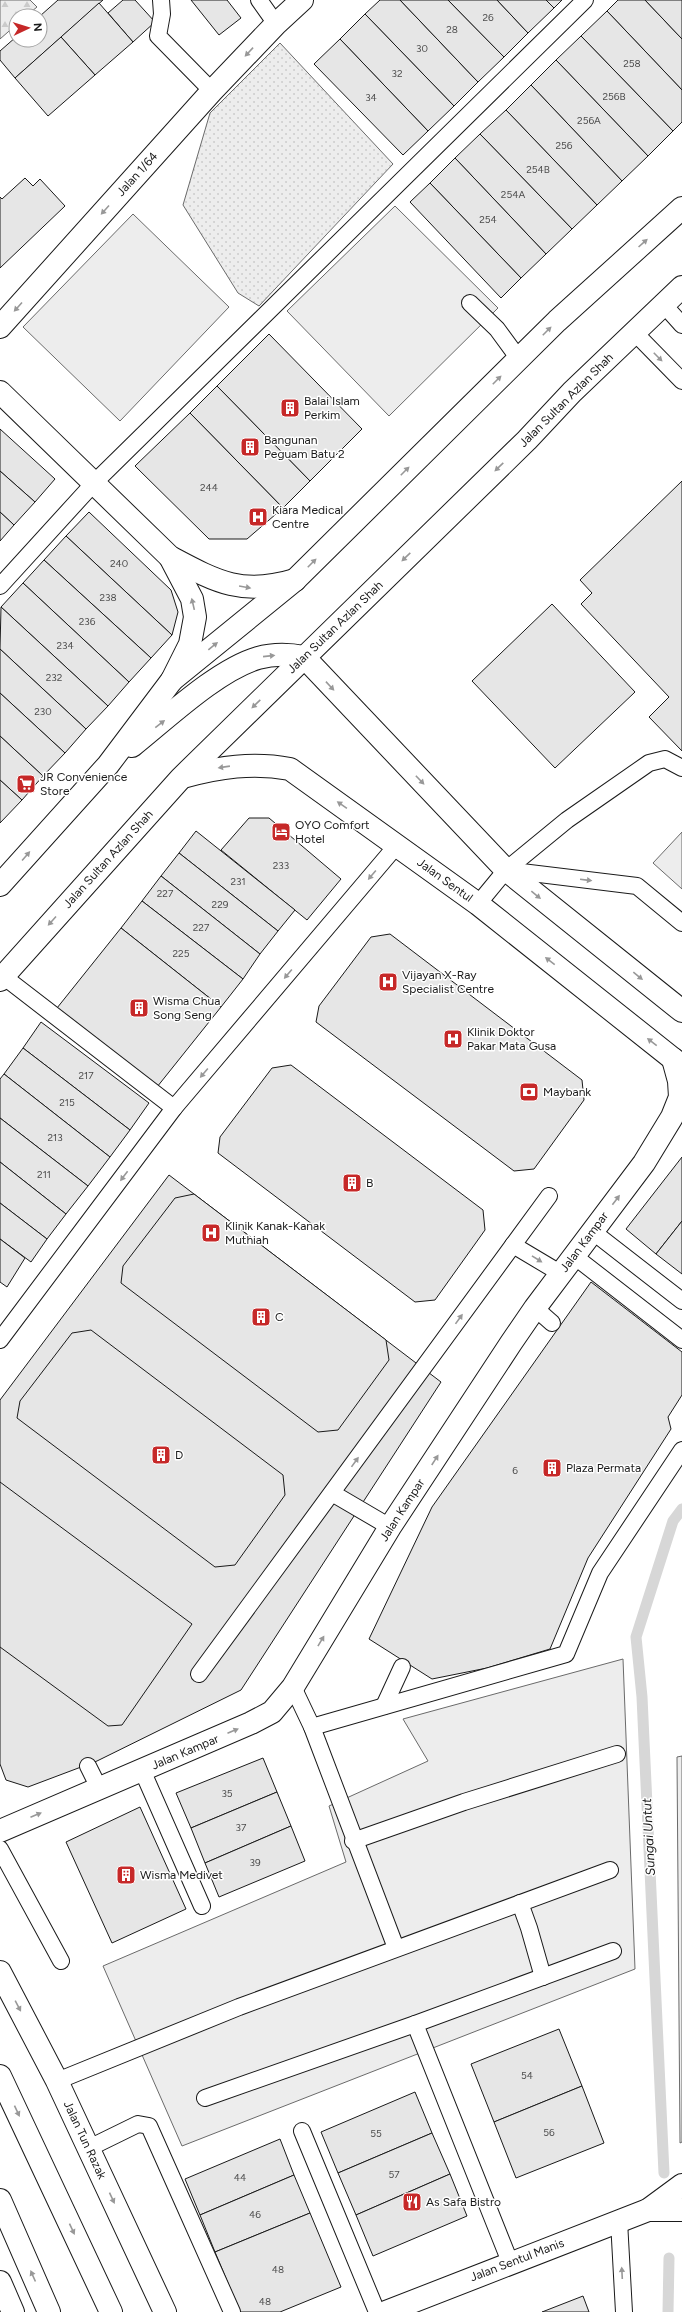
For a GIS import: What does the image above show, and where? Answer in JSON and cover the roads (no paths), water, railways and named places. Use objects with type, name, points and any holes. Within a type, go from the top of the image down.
[{"type":"main road","name":"Jalan 1/64","points":[[0,327],[212,91],[276,24],[302,0]]},
{"type":"main road","points":[[172,680],[295,580],[557,321],[682,208]]},
{"type":"main road","name":"Jalan Sultan Azlan Shah","points":[[1,978],[180,778],[527,440],[572,392],[665,306],[682,287]]},
{"type":"main road","points":[[0,392],[170,558],[192,599],[195,617],[190,644],[172,680],[108,765],[0,885]]},
{"type":"main road","points":[[170,558],[207,577],[245,587],[257,588],[295,580]]},
{"type":"main road","points":[[108,765],[207,687],[241,664],[271,656],[291,655],[304,657],[506,870],[682,1011]]},
{"type":"main road","name":"Jalan Sentul","points":[[180,778],[209,770],[239,765],[260,765],[290,769],[478,904],[678,1062]]},
{"type":"main road","name":"Jalan Kampar","points":[[0,1830],[252,1724],[272,1712],[293,1687],[390,1527],[535,1308],[644,1163],[672,1117],[680,1096],[678,1062]]},
{"type":"main road","name":"Jalan Tun Razak","points":[[0,1972],[57,2081],[165,2312]]},
{"type":"main road","points":[[0,2076],[112,2312]]},
{"type":"main road","name":"Jalan Sentul Manis","points":[[386,2312],[510,2262],[648,2210],[682,2185]]},
{"type":"main road","points":[[0,2200],[49,2312]]},
{"type":"main road","name":"Jalan Sentul Manis","points":[[648,2210],[682,2210]]},
{"type":"main road","points":[[0,2282],[13,2312]]},
{"type":"lane","points":[[162,0],[162,14],[158,36],[212,91]]},
{"type":"lane","points":[[259,0],[276,24]]},
{"type":"lane","points":[[0,586],[94,483],[585,0]]},
{"type":"lane","points":[[470,303],[497,329],[519,359]]},
{"type":"lane","points":[[665,306],[682,325]]},
{"type":"lane","points":[[635,333],[682,381]]},
{"type":"lane","points":[[478,904],[506,870],[590,802],[648,763],[665,759],[682,768]]},
{"type":"lane","points":[[0,1340],[174,1108],[397,845]]},
{"type":"lane","points":[[506,870],[637,886],[682,923]]},
{"type":"lane","points":[[1,978],[174,1108]]},
{"type":"lane","points":[[199,1674],[549,1196]]},
{"type":"lane","points":[[592,1231],[682,1301]]},
{"type":"lane","points":[[513,1245],[560,1273]]},
{"type":"lane","points":[[574,1256],[682,1340]]},
{"type":"lane","points":[[535,1308],[552,1323]]},
{"type":"lane","points":[[312,1727],[566,1654],[600,1573],[682,1450]]},
{"type":"lane","points":[[332,1493],[390,1527]]},
{"type":"lane","points":[[384,1706],[402,1667]]},
{"type":"lane","points":[[293,1687],[312,1727],[353,1841],[396,1948]]},
{"type":"lane","points":[[353,1841],[464,1802],[617,1754]]},
{"type":"lane","points":[[88,1766],[99,1788]]},
{"type":"lane","points":[[142,1770],[202,1906]]},
{"type":"lane","points":[[0,1849],[61,1961]]},
{"type":"lane","points":[[57,2081],[158,2038],[396,1948],[610,1870]]},
{"type":"lane","points":[[520,1903],[543,1977]]},
{"type":"lane","points":[[205,2098],[415,2024],[613,1950]]},
{"type":"lane","points":[[415,2024],[510,2262]]},
{"type":"lane","points":[[89,2148],[138,2124],[149,2126],[232,2312]]},
{"type":"lane","points":[[302,2131],[377,2312]]},
{"type":"lane","points":[[619,2221],[624,2312]]},
{"type":"waterway","name":"Sungai Untut","points":[[664,2173],[642,1697],[636,1637],[673,1521],[682,1509]]},
{"type":"waterway","name":"Sungai Untut","points":[[668,2312],[669,2258]]},
{"type":"place","name":"Balai Islam Perkim","points":[[290,408]]},
{"type":"place","name":"Bangunan Peguam Batu 2","points":[[250,447]]},
{"type":"place","name":"Kiara Medical Centre","points":[[258,517]]},
{"type":"place","name":"JR Convenience Store","points":[[26,784]]},
{"type":"place","name":"OYO Comfort Hotel","points":[[281,832]]},
{"type":"place","name":"Vijayan X-Ray Specialist Centre","points":[[388,982]]},
{"type":"place","name":"Wisma Chua Song Seng","points":[[139,1008]]},
{"type":"place","name":"Klinik Doktor Pakar Mata Gusa","points":[[453,1039]]},
{"type":"place","name":"Maybank","points":[[529,1092]]},
{"type":"place","name":"B","points":[[352,1183]]},
{"type":"place","name":"Klinik Kanak-Kanak Muthiah","points":[[211,1233]]},
{"type":"place","name":"C","points":[[261,1317]]},
{"type":"place","name":"D","points":[[161,1455]]},
{"type":"place","name":"Plaza Permata","points":[[552,1468]]},
{"type":"place","name":"Wisma Medivet","points":[[126,1875]]},
{"type":"place","name":"As Safa Bistro","points":[[412,2202]]}]
